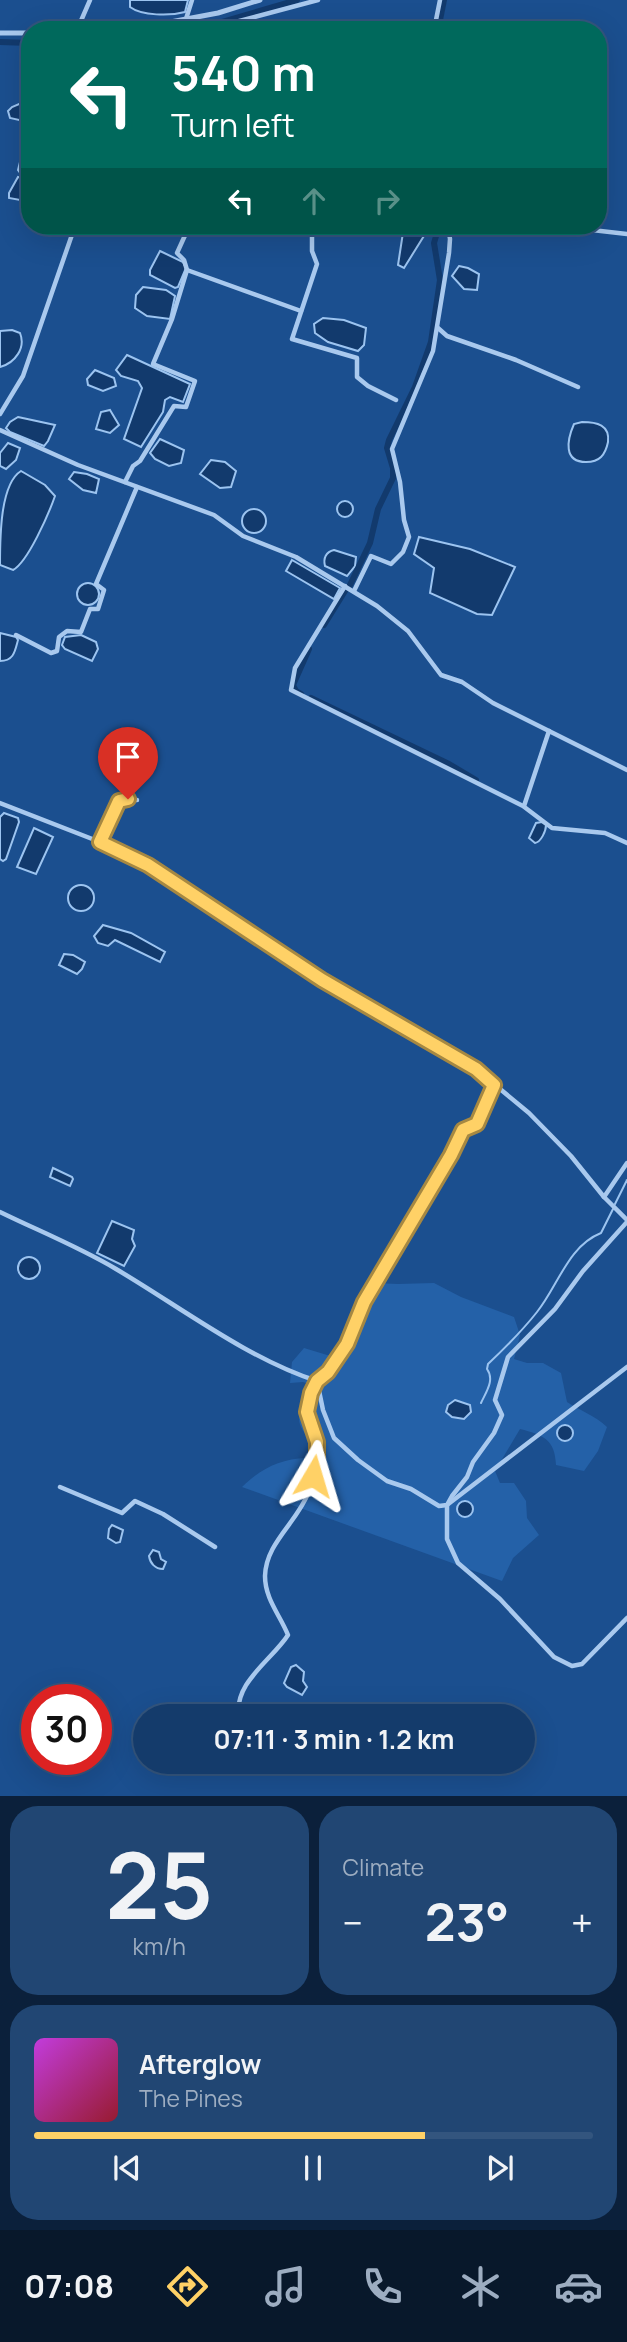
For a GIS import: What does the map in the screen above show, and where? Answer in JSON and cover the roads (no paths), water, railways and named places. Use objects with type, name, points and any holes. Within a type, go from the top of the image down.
[{"type":"street","points":[[81,21],[90,0]]},
{"type":"street","points":[[186,19],[192,0]]},
{"type":"street","points":[[175,21],[218,13],[260,0]]},
{"type":"street","points":[[239,21],[318,0]]},
{"type":"street","points":[[435,21],[440,0]]},
{"type":"street","points":[[0,33],[21,33]]},
{"type":"street","points":[[607,232],[627,234]]},
{"type":"street","points":[[0,414],[23,376],[72,235]]},
{"type":"street","points":[[125,482],[174,406],[186,407],[195,381],[153,364],[172,319],[187,270],[184,260],[177,253],[185,235]]},
{"type":"street","points":[[312,235],[312,251],[317,264],[292,339],[357,358],[357,377],[368,386],[396,400]]},
{"type":"street","points":[[354,591],[371,555],[391,564],[403,552],[409,537],[392,449],[433,351],[449,253],[448,235]]},
{"type":"street","points":[[187,270],[302,311]]},
{"type":"street","points":[[438,328],[447,337],[516,360],[578,387]]},
{"type":"street","points":[[0,430],[78,465],[214,515],[243,536],[296,557],[377,606],[408,631],[440,676],[462,682],[493,703],[627,770]]},
{"type":"street","points":[[16,635],[51,653],[57,651],[59,638],[67,631],[81,632],[90,609],[98,609],[104,590],[96,583],[137,487]]},
{"type":"street","points":[[345,586],[295,668],[291,690],[523,806],[552,828],[605,833],[627,843]]},
{"type":"street","points":[[523,806],[549,731]]},
{"type":"street","points":[[100,842],[119,801],[137,800]]},
{"type":"street","points":[[0,803],[100,842],[148,865],[322,980],[476,1069],[529,1113],[627,1221],[583,1271],[555,1309],[508,1357],[495,1399],[502,1415],[494,1433],[473,1462],[467,1478],[447,1505],[447,1539],[458,1563],[500,1599],[554,1657],[572,1666],[582,1664],[627,1618]]},
{"type":"street","points":[[238,1704],[254,1672],[277,1652],[288,1636],[280,1615],[267,1595],[265,1573],[276,1539],[300,1510],[309,1491],[317,1461],[317,1442],[307,1412],[311,1393],[317,1381],[328,1372],[347,1344],[364,1302],[463,1130],[477,1124],[494,1085]]},
{"type":"street","points":[[604,1197],[627,1163]]},
{"type":"street","points":[[0,1212],[113,1267],[281,1367],[317,1381]]},
{"type":"street","points":[[317,1381],[323,1410],[334,1438],[387,1481],[411,1489],[439,1506],[447,1505],[627,1367]]},
{"type":"street","points":[[60,1487],[121,1513],[135,1501],[163,1514],[215,1547]]},
{"type":"waterway","points":[[226,21],[297,0]]},
{"type":"waterway","points":[[440,21],[444,0]]},
{"type":"waterway","points":[[0,42],[21,43]]},
{"type":"waterway","points":[[350,585],[370,543],[378,509],[393,478],[387,448],[389,440],[415,387],[431,342],[440,280],[434,243],[436,235]]},
{"type":"waterway","points":[[324,625],[345,591]]},
{"type":"waterway","points":[[301,694],[293,685],[309,649]]},
{"type":"waterway","points":[[311,698],[449,764],[476,780]]},
{"type":"waterway","points":[[615,1204],[627,1180]]},
{"type":"waterway","points":[[481,1403],[490,1382],[488,1364],[537,1312],[580,1247],[601,1233],[613,1209]]}]
